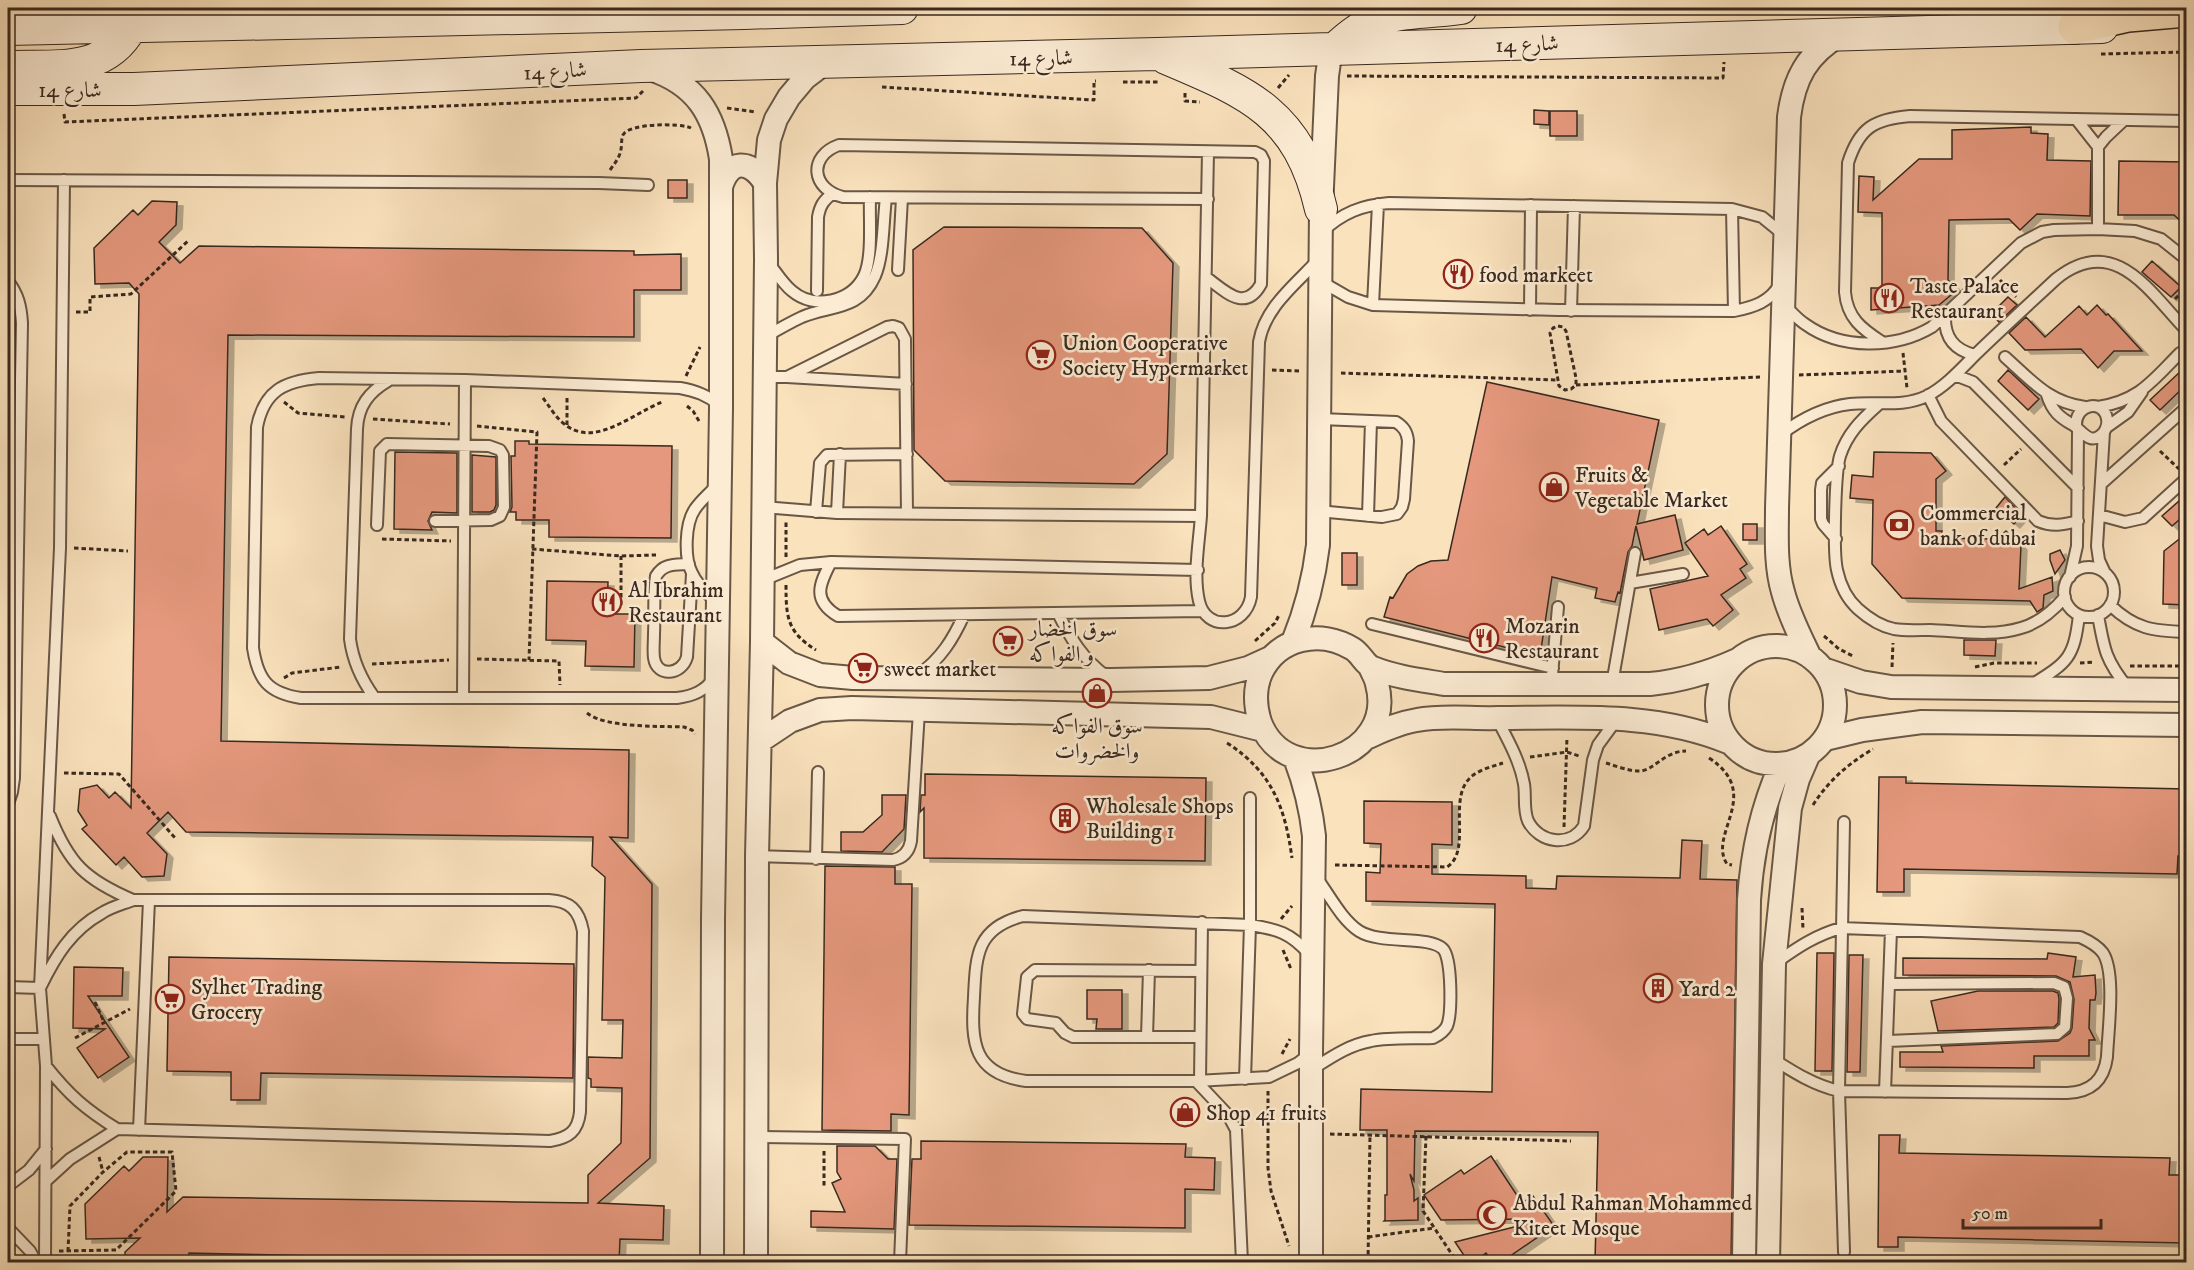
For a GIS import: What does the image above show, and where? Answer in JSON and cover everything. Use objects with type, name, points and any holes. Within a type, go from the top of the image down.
[{"type":"main road","points":[[255,8],[297,21]]},
{"type":"main road","points":[[8,29],[902,8]]},
{"type":"main road","points":[[1331,63],[1357,30],[1383,17],[1412,11],[1461,8]]},
{"type":"main road","points":[[2075,27],[2128,15],[2187,10]]},
{"type":"main road","points":[[743,64],[744,13]]},
{"type":"main road","points":[[8,66],[75,65],[91,62],[114,25]]},
{"type":"main road","points":[[114,25],[120,89]]},
{"type":"main road","name":"شارع 14","points":[[8,90],[120,89],[640,66],[826,62],[1159,68],[1331,63],[1843,33],[2187,26]]},
{"type":"main road","points":[[1159,68],[1240,91],[1263,107],[1295,142],[1307,163],[1316,186],[1322,220]]},
{"type":"street","points":[[1768,1263],[1774,964],[1790,808],[1798,779],[1808,756],[1825,739],[1833,722],[1835,704],[1832,686],[1794,624],[1782,591],[1778,557],[1789,117],[1792,96],[1799,76],[1825,44],[1843,33]]},
{"type":"street","points":[[756,1263],[757,856],[762,581],[764,507],[776,377],[765,337],[765,183],[769,140],[776,119],[794,90],[826,62]]},
{"type":"street","points":[[1293,642],[1314,578],[1318,545],[1322,220],[1331,63]]},
{"type":"street","points":[[640,66],[667,75],[690,90],[708,112],[717,135],[721,159],[721,408],[713,920],[712,1252],[724,1263]]},
{"type":"street","points":[[721,187],[729,170],[746,165],[754,168],[765,183]]},
{"type":"street","points":[[762,642],[789,663],[820,675],[853,678],[1111,680],[1209,678],[1248,668],[1270,658],[1293,642],[1314,637],[1336,640],[1356,650],[1370,667],[1377,684],[1379,704],[1375,722],[1366,738],[1351,752],[1334,759],[1314,762],[1295,758],[1277,746],[1263,730],[1256,711],[1255,692],[1270,658]]},
{"type":"street","points":[[1370,667],[1444,684],[1552,676],[1612,684],[1650,684],[1680,681],[1709,673],[1754,650],[1773,646],[1793,648],[1816,663],[1861,682],[1891,687],[2187,690]]},
{"type":"street","points":[[1728,742],[1718,722],[1716,699],[1723,677],[1737,660]]},
{"type":"street","points":[[760,741],[790,721],[820,710],[852,708],[1211,717],[1263,730]]},
{"type":"street","points":[[1366,738],[1393,726],[1419,719],[1567,717],[1617,719],[1678,725],[1704,732],[1728,742],[1743,756],[1761,764],[1781,765],[1808,756]]},
{"type":"street","points":[[1825,739],[1862,730],[1923,722],[2187,725]]},
{"type":"street","points":[[1295,758],[1305,783],[1314,836],[1311,1263]]},
{"type":"street","points":[[1744,1263],[1751,867],[1762,814],[1781,765]]},
{"type":"lane","points":[[1882,342],[1857,324],[1846,301],[1848,163],[1853,146],[1863,132],[1876,122],[1901,117],[2187,121]]},
{"type":"lane","points":[[2076,119],[2098,147]]},
{"type":"lane","points":[[2098,229],[2098,147],[2106,136],[2124,120]]},
{"type":"lane","points":[[1207,278],[1233,297],[1241,299],[1257,292],[1262,284],[1264,161],[1261,155],[1255,152],[839,145],[829,148],[821,156],[818,167],[818,178],[824,188],[832,194],[843,197],[1208,199]]},
{"type":"lane","points":[[1208,152],[1207,278],[1198,570],[1199,602],[1203,611],[1218,622],[1236,620],[1244,614],[1251,597],[1261,328],[1267,315],[1322,256]]},
{"type":"lane","points":[[8,180],[648,185]]},
{"type":"lane","points":[[45,1257],[46,1066],[40,988],[60,548],[64,180]]},
{"type":"lane","points":[[817,291],[818,217],[820,208],[832,194]]},
{"type":"lane","points":[[766,260],[792,292],[807,300],[824,302],[840,298],[854,289],[864,275],[868,259],[870,197]]},
{"type":"lane","points":[[765,337],[802,318],[843,307],[857,299],[868,288],[876,274],[886,198]]},
{"type":"lane","points":[[898,270],[902,198]]},
{"type":"lane","points":[[1322,220],[1334,221],[1362,207],[1378,204],[1732,208],[1762,217],[1786,236]]},
{"type":"lane","points":[[1373,305],[1378,204]]},
{"type":"lane","points":[[1530,310],[1531,205]]},
{"type":"lane","points":[[1571,311],[1574,206]]},
{"type":"lane","points":[[1732,208],[1734,311]]},
{"type":"lane","points":[[1784,305],[1804,324],[1828,337],[1855,343],[1902,341],[1932,327],[2031,236],[2054,230],[2135,231],[2148,234],[2173,247],[2187,258]]},
{"type":"lane","points":[[1780,435],[1798,422],[1826,409],[1852,404],[1878,405],[1909,402],[1928,395],[1953,377],[2067,270],[2081,263],[2111,262],[2125,268],[2187,330]]},
{"type":"lane","points":[[1322,282],[1348,297],[1373,305],[1571,311],[1734,311],[1751,308],[1765,301],[1775,293],[1785,276]]},
{"type":"lane","points":[[8,281],[21,306],[22,323],[14,778],[8,804]]},
{"type":"lane","points":[[1945,315],[1944,327],[1948,338],[1964,352],[1975,355]]},
{"type":"lane","points":[[776,377],[893,326],[904,333],[907,513]]},
{"type":"lane","points":[[2047,395],[2051,407],[2058,415],[2091,438],[2098,436],[2128,412],[2143,390],[2180,353]]},
{"type":"lane","points":[[2005,357],[2047,395],[2059,401],[2085,407],[2098,407],[2122,402],[2143,390]]},
{"type":"lane","points":[[776,377],[906,384]]},
{"type":"lane","points":[[1953,377],[1973,382],[2078,488]]},
{"type":"lane","points":[[718,672],[711,683],[690,696],[560,699],[301,698],[284,695],[270,687],[256,670],[253,648],[257,427],[259,414],[265,403],[273,393],[286,384],[301,380],[465,380],[680,388],[695,390],[710,397],[721,408]]},
{"type":"lane","points":[[374,698],[355,665],[350,639],[358,418],[364,402],[375,388],[390,380]]},
{"type":"lane","points":[[463,698],[465,380]]},
{"type":"lane","points":[[1928,395],[1933,409],[1946,426],[2038,521],[2057,526],[2078,521]]},
{"type":"lane","points":[[1878,405],[1860,421],[1848,437],[1839,466],[1836,567],[1843,590],[1857,608],[1875,622],[1893,629],[1994,633],[2008,632],[2034,623],[2056,608],[2065,597]]},
{"type":"lane","points":[[2070,577],[2077,546],[2078,521],[2076,419],[2085,407]]},
{"type":"lane","points":[[2098,407],[2107,419],[2097,546],[2099,560],[2114,588],[2114,597],[2110,605],[2098,615],[2089,617],[2073,611],[2065,597],[2066,583],[2070,577],[2082,568],[2090,567],[2105,573]]},
{"type":"lane","points":[[2101,484],[2187,408]]},
{"type":"lane","points":[[1318,511],[1390,517],[1397,514],[1402,507],[1408,441],[1407,433],[1396,422],[1320,419]]},
{"type":"lane","points":[[1368,516],[1371,421]]},
{"type":"lane","points":[[377,525],[380,452],[383,447],[393,443],[495,446],[500,450],[503,455],[504,507],[500,516],[496,519],[435,521]]},
{"type":"lane","points":[[837,513],[840,454]]},
{"type":"lane","points":[[816,512],[820,463],[827,455],[907,454]]},
{"type":"lane","points":[[1836,538],[1821,519],[1821,490],[1822,483],[1839,466]]},
{"type":"lane","points":[[2099,515],[2125,522],[2143,519],[2187,478]]},
{"type":"lane","points":[[690,564],[666,566],[656,576],[654,657],[661,669],[667,672],[681,669],[687,657],[690,564],[689,521],[694,510],[720,482]]},
{"type":"lane","points":[[764,507],[837,513],[1201,516]]},
{"type":"lane","points":[[1612,684],[1635,553]]},
{"type":"lane","points":[[831,562],[820,588],[821,600],[827,610],[838,616],[1203,611]]},
{"type":"lane","points":[[762,581],[800,565],[831,562],[1198,570]]},
{"type":"lane","points":[[690,564],[702,588],[719,604]]},
{"type":"lane","points":[[1630,583],[1683,574]]},
{"type":"lane","points":[[2110,605],[2134,624],[2148,629],[2187,632]]},
{"type":"lane","points":[[1372,624],[1552,676],[1558,607]]},
{"type":"lane","points":[[1058,613],[1070,637],[1086,659],[1111,680]]},
{"type":"lane","points":[[914,678],[940,657],[954,637],[964,615]]},
{"type":"lane","points":[[2026,689],[2064,663],[2072,652],[2079,615]]},
{"type":"lane","points":[[2098,615],[2108,662],[2128,688]]},
{"type":"lane","points":[[757,856],[899,859],[909,848],[919,711]]},
{"type":"lane","points":[[1497,718],[1510,742],[1520,770],[1524,785],[1526,818],[1542,838],[1563,840],[1579,835],[1584,826],[1593,760],[1598,745],[1617,719]]},
{"type":"lane","points":[[816,859],[818,772]]},
{"type":"lane","points":[[1245,1079],[1250,925],[1250,798]]},
{"type":"lane","points":[[48,811],[60,841],[78,867],[103,887],[133,900]]},
{"type":"lane","points":[[1844,822],[1839,1091],[1844,1252]]},
{"type":"lane","points":[[1312,957],[1300,944],[1277,929],[1250,925],[1041,916],[1023,916],[1006,920],[992,929],[982,942],[976,958],[972,1027],[974,1044],[982,1059],[994,1072],[1009,1079],[1026,1081],[1198,1081],[1269,1077],[1298,1064],[1372,1041],[1433,1038],[1441,1033],[1447,1026],[1449,1017],[1450,965],[1443,949],[1436,944],[1372,937],[1359,931],[1348,922],[1314,874]]},
{"type":"lane","points":[[40,988],[54,958],[75,932],[102,912],[133,900],[562,901],[573,907],[581,918],[583,931],[579,1123],[573,1132],[564,1138],[550,1141],[117,1129],[90,1112],[68,1094],[46,1066]]},
{"type":"lane","points":[[139,1130],[149,900]]},
{"type":"lane","points":[[1203,922],[1198,1081],[1228,1115],[1236,1130],[1242,1263]]},
{"type":"lane","points":[[1773,1059],[1806,1080],[1839,1091],[2079,1093],[2091,1088],[2100,1080],[2106,1069],[2110,978],[2108,964],[2102,952],[2092,943],[2080,937],[1841,928],[1803,943],[1774,964]]},
{"type":"lane","points":[[1885,1092],[1891,930]]},
{"type":"lane","points":[[1199,1037],[1073,1037],[1065,1033],[1056,1023],[1027,1019],[1023,1014],[1027,978],[1035,970],[1201,971]]},
{"type":"lane","points":[[1147,1037],[1149,970]]},
{"type":"lane","points":[[1888,1041],[2057,1034],[2065,1027],[2067,998],[2064,987],[2054,983],[1890,984]]},
{"type":"lane","points":[[8,987],[40,988]]},
{"type":"lane","points":[[8,1039],[43,1039]]},
{"type":"lane","points":[[47,1180],[70,1159],[117,1129]]},
{"type":"lane","points":[[756,1137],[905,1139],[900,1263]]},
{"type":"lane","points":[[8,1186],[29,1170],[46,1149]]},
{"type":"lane","points":[[8,1228],[30,1251],[36,1263]]},
{"type":"path","points":[[2093,54],[2187,52]]},
{"type":"path","points":[[1263,107],[1288,75],[1331,63],[1723,78],[1724,61],[1735,62]]},
{"type":"path","points":[[1116,81],[1159,68]]},
{"type":"path","points":[[876,87],[1094,100],[1094,81],[1105,81]]},
{"type":"path","points":[[1185,92],[1185,101],[1207,102]]},
{"type":"path","points":[[708,112],[719,107],[764,114],[776,119]]},
{"type":"path","points":[[90,312],[90,297],[131,294],[188,241]]},
{"type":"path","points":[[1992,272],[2026,308]]},
{"type":"path","points":[[1576,385],[1566,331],[1563,327],[1557,326],[1550,333],[1559,386],[1565,390],[1576,385],[1905,371]]},
{"type":"path","points":[[1902,341],[1909,402]]},
{"type":"path","points":[[1204,370],[1558,380]]},
{"type":"path","points":[[531,382],[567,426],[581,433],[598,433],[661,403],[672,401]]},
{"type":"path","points":[[567,384],[567,426]]},
{"type":"path","points":[[2149,441],[2187,478]]},
{"type":"path","points":[[353,539],[464,541]]},
{"type":"path","points":[[60,548],[128,551]]},
{"type":"path","points":[[532,549],[690,564]]},
{"type":"path","points":[[621,556],[621,605]]},
{"type":"path","points":[[270,687],[292,673],[355,665],[463,659],[559,661],[560,699]]},
{"type":"path","points":[[1563,840],[1567,717]]},
{"type":"path","points":[[1218,739],[1246,756],[1272,788],[1282,806],[1288,826],[1293,865]]},
{"type":"path","points":[[1812,806],[1836,774],[1880,746]]},
{"type":"path","points":[[50,773],[119,774],[176,839]]},
{"type":"path","points":[[1294,977],[1277,936],[1277,929],[1280,920],[1295,899]]},
{"type":"path","points":[[1801,899],[1803,943]]},
{"type":"path","points":[[75,1038],[145,1001]]},
{"type":"path","points":[[95,1002],[104,1022]]},
{"type":"path","points":[[1290,1252],[1271,1191],[1268,1168],[1269,1077],[1293,1034]]},
{"type":"path","points":[[1311,1134],[1571,1141]]},
{"type":"path","points":[[1368,1263],[1370,1135]]},
{"type":"path","points":[[1426,1136],[1423,1211],[1455,1259]]},
{"type":"path","points":[[824,1138],[824,1187]]},
{"type":"path","points":[[45,1257],[68,1251],[116,1250],[176,1191],[172,1152],[127,1152],[103,1172],[70,1206],[68,1251]]},
{"type":"path","points":[[1368,1237],[1434,1228]]},
{"type":"building","points":[[1534,110],[1549,111],[1549,125],[1534,124]]},
{"type":"building","points":[[1550,111],[1577,111],[1577,136],[1550,136]]},
{"type":"building","points":[[2031,127],[2031,133],[2048,134],[2047,160],[2091,161],[2090,216],[2037,214],[2020,230],[2009,219],[1949,220],[1948,280],[1957,290],[1939,305],[1871,310],[1871,288],[1882,288],[1882,213],[1858,212],[1859,176],[1874,177],[1873,200],[1919,159],[1952,159],[1952,130]]},
{"type":"building","points":[[2119,161],[2187,162],[2187,227],[2174,215],[2118,215]]},
{"type":"building","points":[[668,180],[687,180],[687,198],[668,198]]},
{"type":"building","points":[[152,201],[177,202],[176,225],[159,242],[180,263],[199,246],[634,251],[634,255],[681,254],[681,290],[634,290],[634,337],[228,335],[221,741],[629,750],[628,838],[610,837],[652,884],[650,1158],[598,1203],[664,1206],[663,1240],[620,1239],[619,1263],[189,1253],[188,1263],[125,1263],[125,1252],[140,1238],[86,1239],[85,1204],[124,1166],[129,1171],[143,1157],[168,1157],[167,1212],[183,1197],[588,1203],[588,1175],[621,1143],[622,1088],[591,1087],[591,1079],[588,1078],[588,1057],[622,1058],[623,1020],[602,1020],[605,877],[592,866],[593,837],[186,832],[168,812],[147,833],[167,854],[164,876],[142,877],[124,857],[116,865],[82,829],[87,825],[78,811],[80,789],[97,785],[109,798],[115,792],[131,808],[139,294],[129,283],[95,284],[94,248],[133,210],[138,215]]},
{"type":"building","name":"Union Cooperative Society Hypermarket","points":[[944,227],[1142,228],[1173,263],[1167,454],[1134,484],[945,481],[914,450],[913,250]]},
{"type":"building","points":[[2152,261],[2181,287],[2171,297],[2142,272]]},
{"type":"building","points":[[2008,297],[2017,305],[1999,322],[1991,314]]},
{"type":"building","points":[[2097,305],[2142,351],[2114,351],[2098,368],[2081,349],[2025,350],[2009,333],[2026,317],[2045,337],[2079,306],[2087,315]]},
{"type":"building","points":[[2008,370],[2039,399],[2028,410],[1998,381]]},
{"type":"building","points":[[2182,370],[2187,375],[2187,384],[2160,410],[2150,400]]},
{"type":"building","name":"Fruits & Vegetable Market","points":[[1487,382],[1659,420],[1637,524],[1675,515],[1683,550],[1644,560],[1636,526],[1620,593],[1618,592],[1615,602],[1595,598],[1597,588],[1552,577],[1540,656],[1384,617],[1390,597],[1393,598],[1407,574],[1431,561],[1448,560]]},
{"type":"building","points":[[515,441],[529,441],[529,444],[672,446],[671,538],[549,537],[549,520],[516,520],[516,512],[510,512],[512,507],[511,456],[515,456]]},
{"type":"building","points":[[395,452],[457,453],[457,513],[432,512],[428,521],[432,530],[394,529]]},
{"type":"building","name":"Commercial bank of dubai","points":[[1874,452],[1931,453],[1946,471],[1936,479],[1936,531],[1942,531],[1941,538],[1997,539],[2006,531],[2021,546],[2019,589],[2052,577],[2053,591],[2044,595],[2043,608],[2037,612],[2030,601],[1902,598],[1872,564],[1873,500],[1850,498],[1852,475],[1873,477]]},
{"type":"building","points":[[472,455],[496,457],[496,505],[490,512],[472,512]]},
{"type":"building","points":[[2187,494],[2187,513],[2172,526],[2162,516]]},
{"type":"building","points":[[2005,497],[2022,515],[2014,524],[1996,508]]},
{"type":"building","points":[[1743,524],[1757,524],[1757,540],[1743,540]]},
{"type":"building","points":[[1721,526],[1747,564],[1740,569],[1746,578],[1721,595],[1733,610],[1713,626],[1707,619],[1659,630],[1650,589],[1708,576],[1685,543],[1704,529],[1708,535]]},
{"type":"building","points":[[2187,533],[2187,605],[2163,604],[2164,551]]},
{"type":"building","points":[[2060,550],[2065,560],[2055,574],[2050,554]]},
{"type":"building","points":[[1342,553],[1357,553],[1357,585],[1342,585]]},
{"type":"building","points":[[547,581],[608,582],[607,614],[635,614],[634,667],[585,666],[586,641],[546,640]]},
{"type":"building","points":[[1964,640],[1996,640],[1995,656],[1964,655]]},
{"type":"building","name":"Wholesale Shops Building 1","points":[[925,774],[1206,778],[1205,861],[924,858],[924,808],[920,812],[921,795],[925,795]]},
{"type":"building","points":[[1879,777],[1906,777],[1906,783],[2187,789],[2187,857],[2178,856],[2177,874],[1904,869],[1904,892],[1877,892]]},
{"type":"building","points":[[882,795],[906,795],[904,829],[882,852],[841,851],[841,832],[863,832],[882,815]]},
{"type":"building","points":[[1364,801],[1452,802],[1452,845],[1432,844],[1432,874],[1526,876],[1526,888],[1556,889],[1557,876],[1680,878],[1682,840],[1702,841],[1700,879],[1737,880],[1731,1263],[1595,1263],[1598,1132],[1415,1131],[1414,1181],[1410,1174],[1414,1201],[1418,1198],[1418,1220],[1384,1221],[1385,1195],[1387,1195],[1387,1130],[1360,1130],[1361,1089],[1492,1092],[1495,904],[1366,901],[1366,872],[1380,873],[1381,844],[1364,843]]},
{"type":"building","points":[[825,866],[895,867],[895,884],[912,884],[909,1115],[891,1114],[891,1131],[822,1130]]},
{"type":"building","points":[[1817,953],[1834,953],[1832,1071],[1815,1071]]},
{"type":"building","points":[[2048,953],[2076,957],[2073,977],[2095,975],[2096,993],[2095,1000],[2090,1000],[2089,1028],[2095,1040],[2089,1040],[2089,1056],[2034,1056],[2034,1068],[1900,1067],[1900,1052],[1943,1052],[1941,1046],[2058,1041],[2070,1033],[2072,1028],[2074,999],[2070,982],[2056,976],[1903,975],[1903,958],[2047,959]]},
{"type":"building","points":[[1849,955],[1863,955],[1860,1072],[1847,1072]]},
{"type":"building","points":[[169,957],[574,964],[573,1078],[261,1073],[260,1100],[231,1100],[231,1072],[167,1071]]},
{"type":"building","points":[[74,967],[123,968],[122,996],[88,996],[129,1057],[98,1078],[77,1048],[105,1029],[73,1028]]},
{"type":"building","points":[[1087,990],[1122,990],[1122,1029],[1096,1029],[1097,1019],[1087,1019]]},
{"type":"building","points":[[1978,991],[2053,991],[2058,993],[2058,1023],[2054,1027],[1938,1031],[1931,1001]]},
{"type":"building","points":[[1879,1135],[1900,1135],[1899,1153],[2170,1158],[2169,1175],[2187,1175],[2186,1243],[1898,1237],[1898,1247],[1878,1247]]},
{"type":"building","points":[[921,1141],[1186,1144],[1185,1157],[1215,1158],[1214,1190],[1185,1189],[1185,1228],[909,1225],[912,1159],[921,1159]]},
{"type":"building","points":[[837,1146],[875,1146],[888,1159],[897,1159],[894,1229],[811,1227],[811,1211],[845,1212],[832,1183],[841,1179],[837,1172]]},
{"type":"building","name":"Abdul Rahman Mohammed Kiteet Mosque","points":[[1491,1156],[1522,1203],[1533,1196],[1554,1226],[1500,1263],[1493,1263],[1486,1253],[1469,1263],[1455,1242],[1526,1224],[1525,1219],[1441,1220],[1424,1195],[1461,1170],[1464,1174]]},
{"type":"place","name":"food markeet","points":[[1458,274]]},
{"type":"place","name":"Taste Palace Restaurant","points":[[1889,298]]},
{"type":"place","name":"Union Cooperative Society Hypermarket","points":[[1041,355]]},
{"type":"place","name":"Fruits & Vegetable Market","points":[[1554,487]]},
{"type":"place","name":"Commercial bank of dubai","points":[[1899,525]]},
{"type":"place","name":"Al Ibrahim Restaurant","points":[[607,602]]},
{"type":"place","name":"Mozarin Restaurant","points":[[1484,638]]},
{"type":"place","name":"سوق الخضار و الفواكه","points":[[1008,641]]},
{"type":"place","name":"sweet market","points":[[863,668]]},
{"type":"place","name":"سوق الفواكه والخضروات","points":[[1097,693]]},
{"type":"place","name":"Wholesale Shops Building 1","points":[[1065,818]]},
{"type":"place","name":"Yard 2","points":[[1658,988]]},
{"type":"place","name":"Sylhet Trading Grocery","points":[[170,999]]},
{"type":"place","name":"Shop 41 fruits","points":[[1185,1112]]},
{"type":"place","name":"Abdul Rahman Mohammed Kiteet Mosque","points":[[1492,1215]]}]
